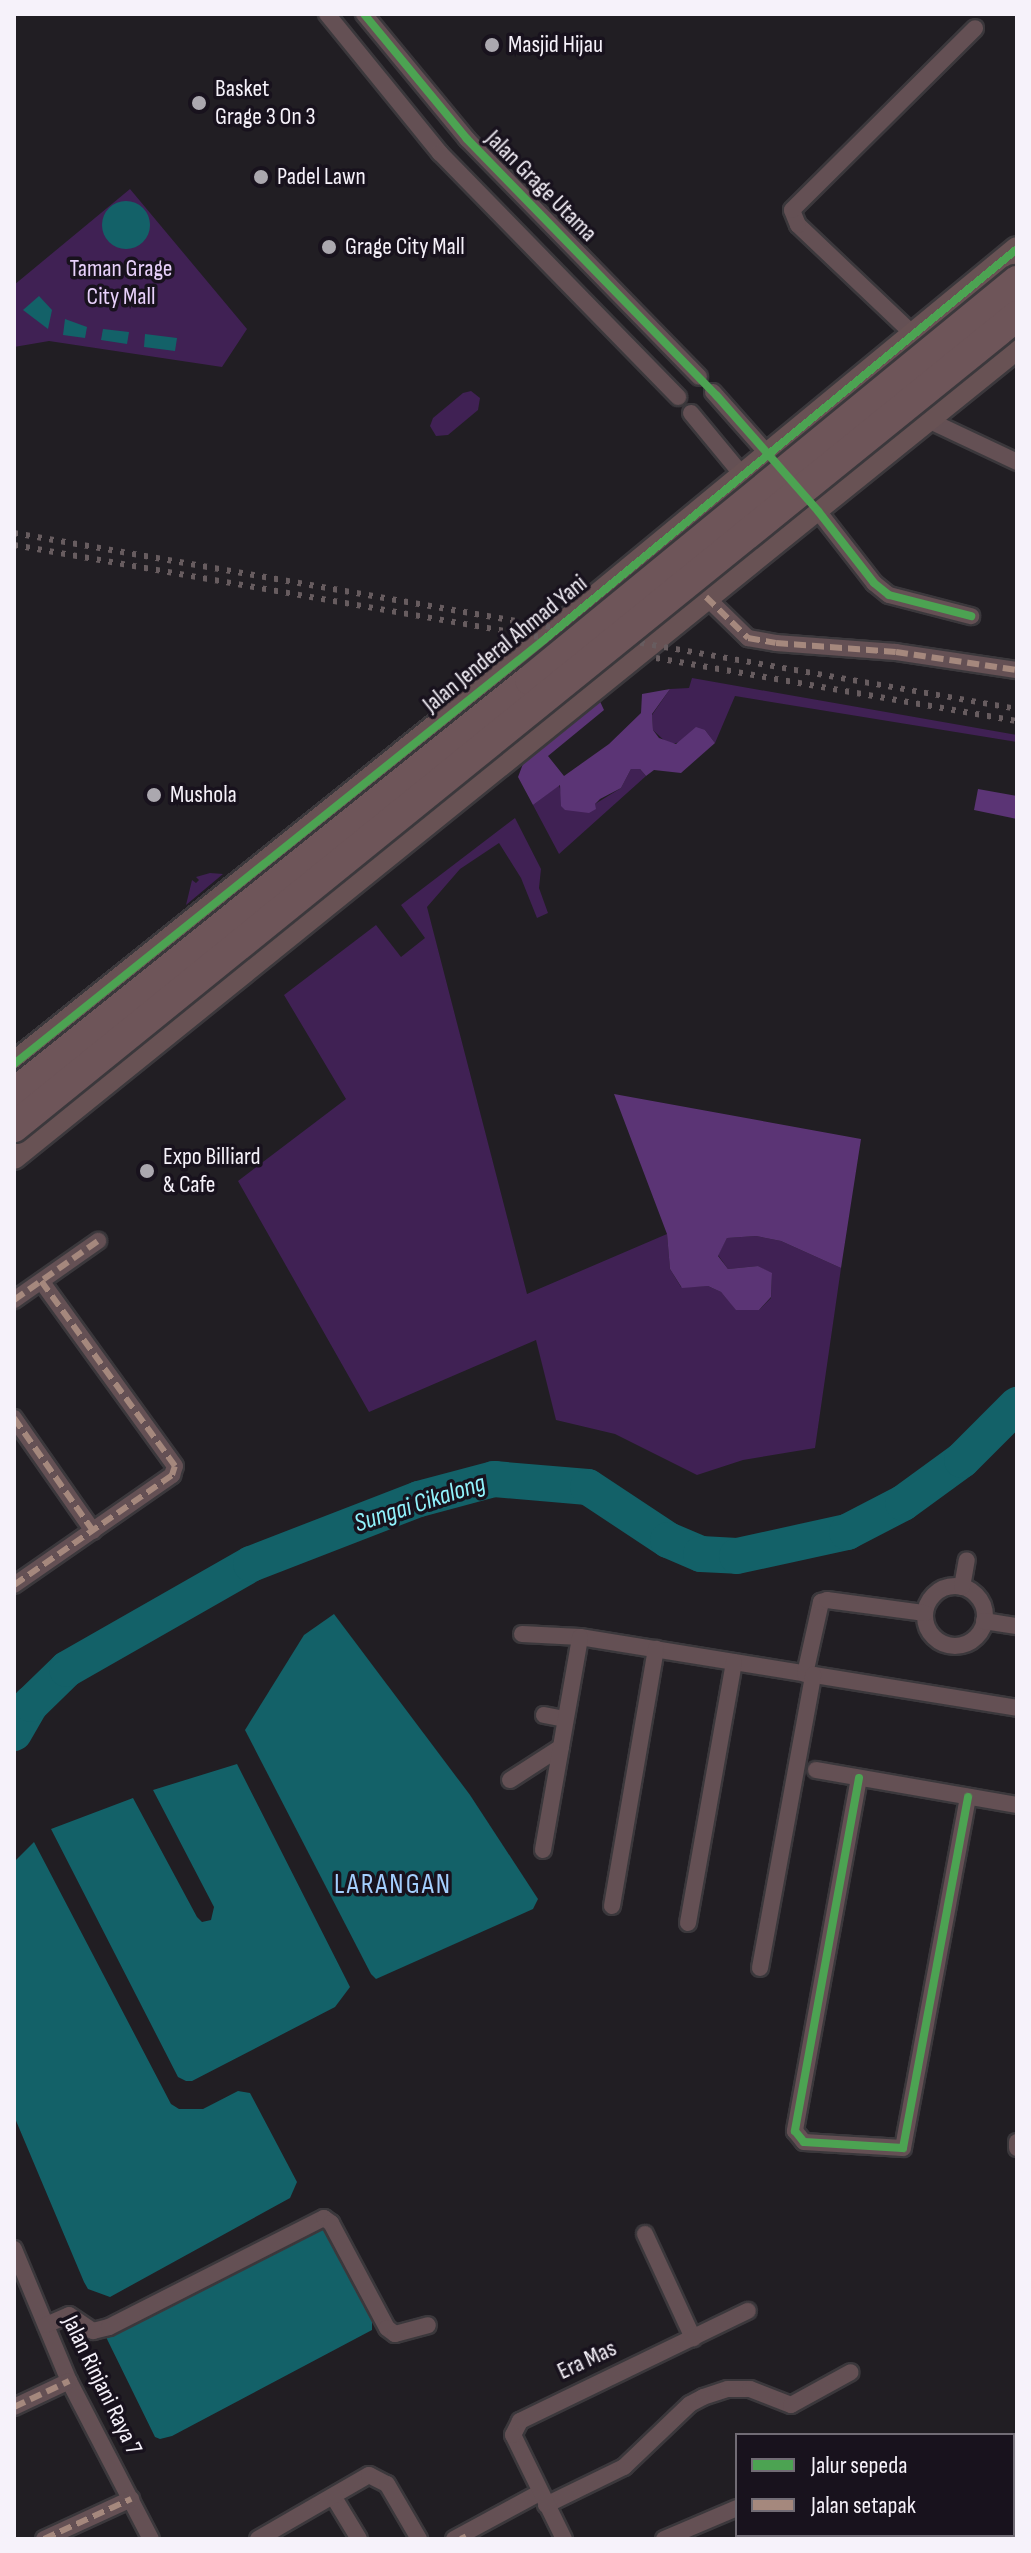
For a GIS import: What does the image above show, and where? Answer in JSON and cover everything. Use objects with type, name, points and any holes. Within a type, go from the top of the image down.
[{"type":"highway","name":"Jalan Jenderal Ahmad Yani","points":[[14,1093],[542,670],[1017,281]]},
{"type":"highway","points":[[14,1127],[1017,316]]},
{"type":"street","name":"Jalan Grage Utama","points":[[327,14],[440,153],[673,390],[693,371],[467,139],[364,14]]},
{"type":"street","points":[[914,335],[798,225],[792,217],[792,210],[975,28]]},
{"type":"street","points":[[533,248],[555,227]]},
{"type":"street","name":"Jalan Jenderal Ahmad Yani","points":[[14,1064],[408,748],[1017,249]]},
{"type":"street","points":[[14,1157],[706,597],[930,421],[1017,347]]},
{"type":"street","points":[[713,392],[818,511],[874,583],[889,595],[971,616]]},
{"type":"street","points":[[691,413],[790,532]]},
{"type":"street","points":[[930,421],[1017,462]]},
{"type":"street","points":[[706,597],[748,638],[896,652],[1017,670]]},
{"type":"street","points":[[408,748],[419,740],[433,740],[455,753],[465,771],[465,786],[454,804]]},
{"type":"street","points":[[14,1300],[98,1241]]},
{"type":"street","points":[[14,1585],[172,1475],[175,1466],[41,1281]]},
{"type":"street","points":[[14,1418],[93,1531]]},
{"type":"street","points":[[962,1587],[967,1560]]},
{"type":"street","points":[[962,1587],[980,1600],[984,1621],[974,1639],[954,1646],[940,1643],[930,1633],[925,1613],[928,1602],[940,1590],[962,1587]]},
{"type":"street","points":[[760,1968],[821,1602],[827,1600],[925,1613]]},
{"type":"street","points":[[984,1621],[1017,1626]]},
{"type":"street","points":[[522,1634],[580,1637],[1017,1708]]},
{"type":"street","points":[[543,1850],[580,1637]]},
{"type":"street","points":[[612,1906],[656,1649]]},
{"type":"street","points":[[688,1923],[734,1662]]},
{"type":"street","points":[[544,1715],[565,1719]]},
{"type":"street","points":[[510,1780],[561,1747]]},
{"type":"street","points":[[816,1770],[1017,1805]]},
{"type":"street","points":[[859,1778],[795,2131],[804,2142],[903,2148],[968,1797]]},
{"type":"street","points":[[1017,2142],[1017,2148]]},
{"type":"street","points":[[46,2325],[69,2315],[93,2331],[109,2327],[324,2218],[331,2223],[387,2328],[395,2334],[428,2325]]},
{"type":"street","points":[[645,2234],[693,2338]]},
{"type":"street","name":"Jalan Rinjani Raya 7","points":[[14,2249],[69,2381],[151,2539]]},
{"type":"street","name":"Era Mas","points":[[543,2499],[513,2435],[520,2421],[748,2311]]},
{"type":"street","points":[[460,2538],[543,2499],[624,2467],[690,2404],[703,2397],[728,2389],[750,2389],[791,2405],[851,2372]]},
{"type":"street","points":[[14,2407],[69,2381]]},
{"type":"street","points":[[258,2539],[369,2475],[377,2476],[387,2484],[419,2539]]},
{"type":"street","points":[[333,2496],[359,2539]]},
{"type":"street","points":[[44,2539],[131,2499]]},
{"type":"street","points":[[543,2499],[564,2539]]},
{"type":"street","points":[[664,2539],[735,2509]]},
{"type":"green space","name":"Taman Grage City Mall","points":[[130,189],[247,329],[222,367],[49,341],[14,347],[14,285]]},
{"type":"green space","points":[[471,391],[480,398],[478,410],[448,435],[436,436],[430,426],[433,418],[463,393]]},
{"type":"green space","points":[[692,678],[1017,735],[1017,742],[735,696],[715,743],[705,730],[691,734],[683,742],[668,744],[653,730],[652,715],[670,689],[689,688]]},
{"type":"green space","points":[[639,768],[646,776],[559,854],[533,805],[559,785],[566,810],[595,804],[621,788],[631,769]]},
{"type":"green space","points":[[515,818],[541,869],[539,888],[548,913],[537,918],[521,878],[499,843],[460,869],[427,907],[527,1294],[667,1234],[670,1269],[681,1287],[708,1286],[721,1292],[737,1310],[759,1310],[771,1298],[772,1274],[758,1266],[728,1269],[718,1255],[727,1238],[756,1236],[781,1241],[841,1268],[815,1448],[743,1460],[697,1475],[615,1434],[556,1420],[536,1340],[369,1412],[238,1181],[346,1099],[284,995],[376,925],[401,957],[425,938],[401,905]]},
{"type":"green space","points":[[210,873],[223,874],[186,905],[192,880],[196,883],[199,880],[196,877]]},
{"type":"shaded area","points":[[670,689],[652,714],[653,730],[659,738],[676,744],[696,727],[705,730],[715,743],[681,773],[654,770],[646,776],[640,769],[631,769],[621,788],[600,799],[595,804],[596,809],[589,813],[565,810],[561,806],[560,785],[533,805],[518,777],[526,756],[598,697],[604,710],[548,756],[564,776],[609,744],[641,713],[642,694]]},
{"type":"shaded area","points":[[978,789],[1017,796],[1017,819],[974,810]]},
{"type":"shaded area","points":[[614,1094],[861,1139],[841,1268],[781,1241],[756,1236],[727,1238],[718,1256],[728,1269],[758,1266],[772,1273],[771,1297],[759,1310],[736,1310],[721,1292],[708,1286],[682,1288],[670,1269],[667,1234]]},
{"type":"water","points":[[126,201],[143,208],[150,225],[143,242],[126,249],[109,242],[102,225],[109,208]]},
{"type":"water","points":[[39,296],[52,310],[48,329],[23,310]]},
{"type":"water","points":[[65,319],[87,327],[85,338],[63,335]]},
{"type":"water","points":[[103,329],[129,332],[127,344],[101,340]]},
{"type":"water","points":[[145,334],[177,338],[175,351],[144,347]]},
{"type":"water","points":[[334,1614],[470,1795],[538,1899],[533,1909],[376,1979],[245,1730],[304,1635]]},
{"type":"water","points":[[237,1764],[350,1987],[335,2007],[192,2081],[186,2081],[178,2077],[51,1829],[133,1798],[197,1917],[202,1922],[211,1920],[214,1907],[153,1790]]},
{"type":"water","points":[[34,1842],[171,2104],[179,2109],[203,2109],[238,2091],[250,2093],[297,2182],[290,2198],[110,2297],[88,2289],[84,2282],[14,2116],[14,1862]]},
{"type":"water","points":[[318,2225],[327,2228],[372,2316],[372,2330],[172,2436],[155,2437],[106,2337],[309,2230],[311,2234],[319,2231]]},
{"type":"waterway","name":"Sungai Cikalong","points":[[14,1733],[31,1704],[67,1669],[251,1564],[419,1499],[494,1479],[588,1487],[668,1540],[701,1554],[737,1556],[847,1532],[903,1503],[962,1460],[1017,1405]]},
{"type":"railway","points":[[14,533],[1017,709]]},
{"type":"railway","points":[[14,545],[625,652]]},
{"type":"railway","points":[[656,658],[1017,721]]},
{"type":"marked path","points":[[706,597],[748,638],[896,652],[1017,670]]},
{"type":"marked path","points":[[14,1300],[98,1241]]},
{"type":"marked path","points":[[14,1585],[172,1475],[175,1466],[41,1281]]},
{"type":"marked path","points":[[14,1418],[93,1531]]},
{"type":"marked path","points":[[14,2407],[69,2381]]},
{"type":"marked path","points":[[44,2539],[131,2499]]},
{"type":"marked path","points":[[462,2535],[464,2539]]},
{"type":"cycle path","points":[[364,14],[467,139],[717,396],[818,511],[874,583],[889,595],[971,616]]},
{"type":"cycle path","points":[[14,1064],[545,639],[1017,249]]},
{"type":"cycle path","points":[[859,1778],[795,2131],[804,2142],[903,2148],[968,1797]]},
{"type":"place","name":"Masjid Hijau","points":[[492,45]]},
{"type":"place","name":"Basket Grage 3 On 3","points":[[199,103]]},
{"type":"place","name":"Padel Lawn","points":[[261,177]]},
{"type":"place","name":"Grage City Mall","points":[[329,247]]},
{"type":"place","name":"Mushola","points":[[154,795]]},
{"type":"place","name":"Expo Billiard & Cafe","points":[[147,1171]]},
{"type":"district","name":"LARANGAN","points":[[393,1885]]}]
